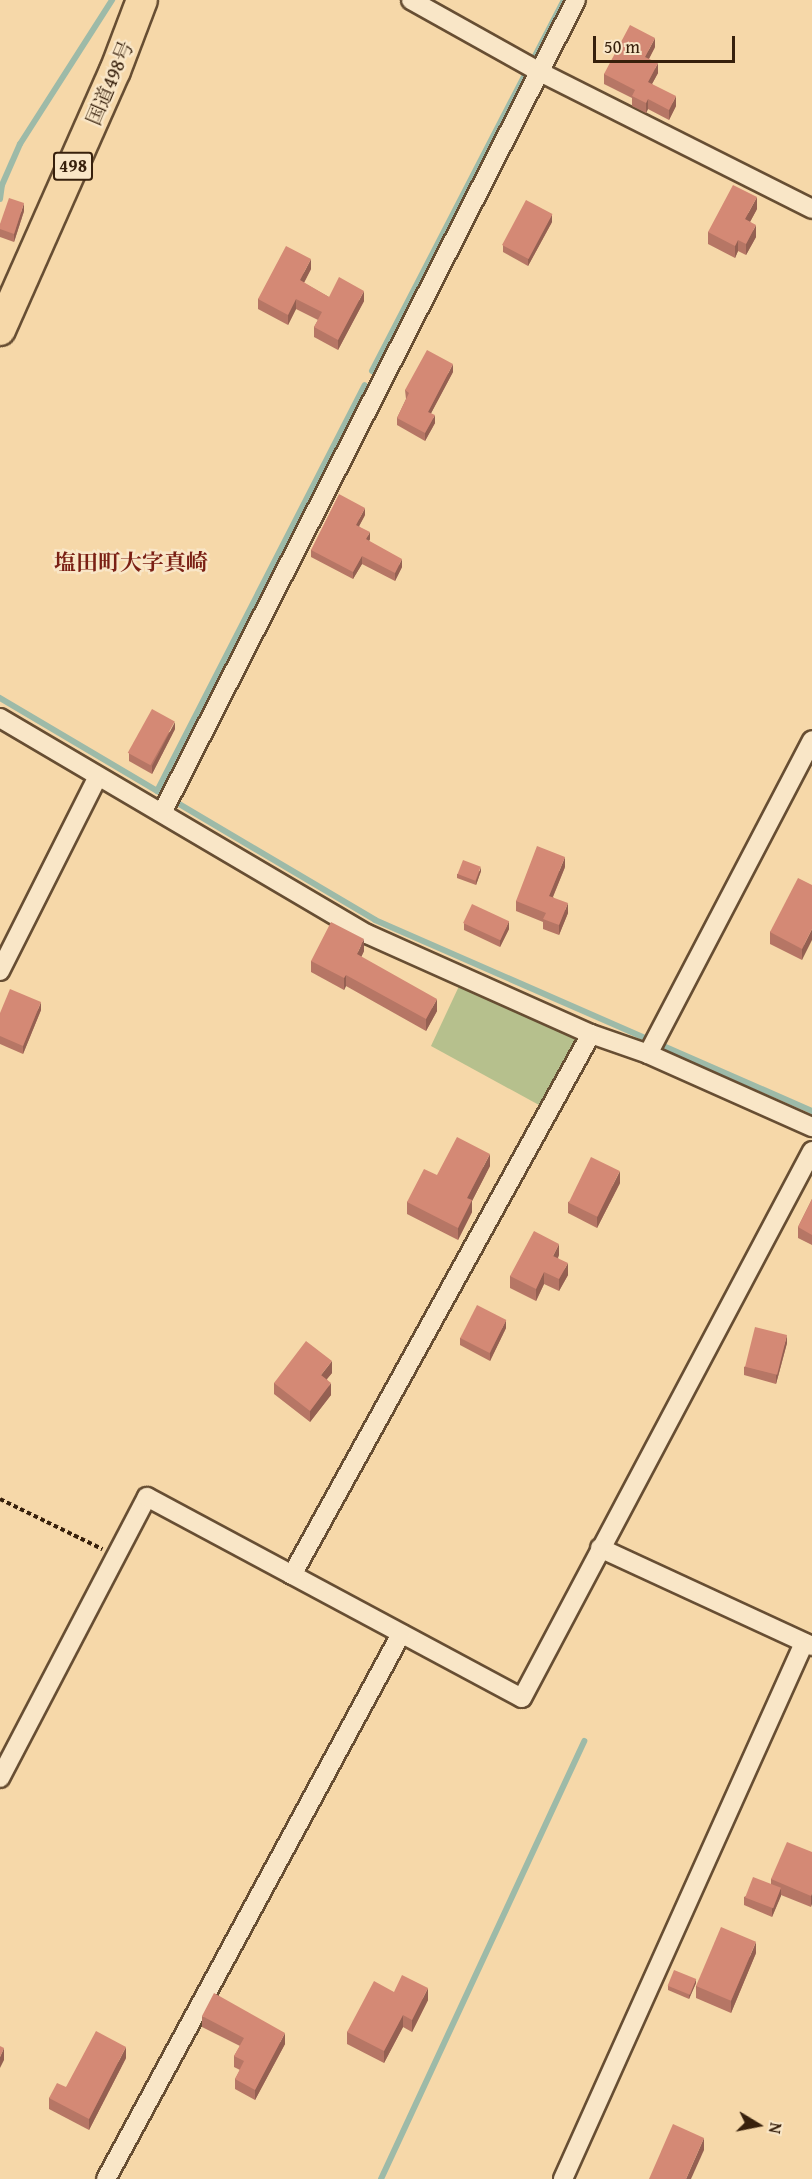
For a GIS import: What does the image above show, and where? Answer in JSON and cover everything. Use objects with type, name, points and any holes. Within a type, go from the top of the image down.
[{"type":"highway","name":"国道498号","points":[[0,330],[115,71],[142,0]]},
{"type":"street","points":[[411,0],[538,71],[812,209]]},
{"type":"street","points":[[162,813],[576,0]]},
{"type":"street","points":[[0,718],[367,934],[591,1034],[648,1054],[812,1127]]},
{"type":"street","points":[[648,1054],[812,740]]},
{"type":"street","points":[[0,971],[98,776]]},
{"type":"street","points":[[292,1575],[591,1034]]},
{"type":"street","points":[[0,1778],[147,1497],[522,1698],[812,1151]]},
{"type":"street","points":[[563,2179],[808,1645],[600,1548]]},
{"type":"street","points":[[106,2179],[401,1634]]},
{"type":"path","points":[[0,1499],[116,1556]]},
{"type":"green space","points":[[460,984],[577,1039],[539,1105],[431,1046]]},
{"type":"building","points":[[630,25],[655,38],[645,57],[658,63],[648,82],[676,96],[669,110],[648,99],[646,103],[632,96],[635,90],[604,74]]},
{"type":"building","points":[[733,185],[757,197],[745,219],[756,225],[746,244],[738,240],[735,246],[708,232]]},
{"type":"building","points":[[9,198],[24,203],[14,234],[0,229]]},
{"type":"building","points":[[526,200],[552,214],[529,259],[502,245]]},
{"type":"building","points":[[286,246],[311,259],[300,280],[329,297],[339,277],[364,291],[338,340],[314,327],[322,312],[296,299],[288,315],[258,299]]},
{"type":"building","points":[[427,350],[453,364],[428,412],[435,415],[425,433],[397,418],[409,393],[405,390]]},
{"type":"building","points":[[339,494],[365,508],[356,525],[370,532],[366,539],[402,559],[395,573],[362,556],[353,572],[311,550]]},
{"type":"building","points":[[152,709],[175,722],[150,765],[128,753]]},
{"type":"building","points":[[537,846],[565,857],[549,896],[568,903],[559,925],[543,919],[546,913],[516,901]]},
{"type":"building","points":[[463,860],[481,867],[475,881],[458,874]]},
{"type":"building","points":[[798,878],[812,885],[812,929],[802,949],[770,932]]},
{"type":"building","points":[[472,904],[509,921],[500,940],[463,923]]},
{"type":"building","points":[[331,922],[364,939],[357,954],[437,999],[426,1019],[346,975],[344,978],[311,961]]},
{"type":"building","points":[[10,989],[41,1002],[23,1046],[0,1036],[0,1013]]},
{"type":"building","points":[[457,1137],[490,1154],[467,1198],[472,1200],[458,1228],[407,1202],[424,1169],[437,1175]]},
{"type":"building","points":[[591,1157],[620,1171],[597,1217],[569,1203]]},
{"type":"building","points":[[812,1199],[812,1235],[798,1227]]},
{"type":"building","points":[[534,1231],[559,1244],[553,1256],[568,1263],[559,1279],[544,1272],[536,1289],[510,1276]]},
{"type":"building","points":[[477,1305],[506,1320],[490,1353],[460,1338]]},
{"type":"building","points":[[755,1327],[787,1335],[777,1375],[745,1367]]},
{"type":"building","points":[[306,1341],[332,1361],[321,1375],[331,1383],[310,1411],[274,1383]]},
{"type":"building","points":[[787,1842],[812,1852],[811,1896],[771,1879]]},
{"type":"building","points":[[753,1877],[781,1888],[773,1908],[745,1898]]},
{"type":"building","points":[[721,1927],[756,1942],[731,2001],[696,1986]]},
{"type":"building","points":[[674,1970],[696,1979],[690,1995],[668,1986]]},
{"type":"building","points":[[402,1975],[428,1988],[412,2020],[403,2015],[384,2051],[347,2032],[374,1981],[394,1992]]},
{"type":"building","points":[[214,1993],[285,2033],[255,2090],[235,2079],[244,2061],[234,2056],[244,2038],[202,2016]]},
{"type":"building","points":[[96,2031],[126,2047],[89,2119],[49,2098],[57,2083],[66,2087]]},
{"type":"building","points":[[673,2124],[704,2138],[686,2179],[649,2179]]},
{"type":"waterway","points":[[0,199],[2,185],[20,144],[112,0]]},
{"type":"waterway","points":[[534,58],[564,0]]},
{"type":"waterway","points":[[372,371],[525,75]]},
{"type":"waterway","points":[[157,791],[365,385]]},
{"type":"waterway","points":[[0,698],[375,920],[812,1111]]},
{"type":"waterway","points":[[381,2179],[584,1741]]},
{"type":"district","name":"塩田町大字真崎","points":[[131,563]]}]
